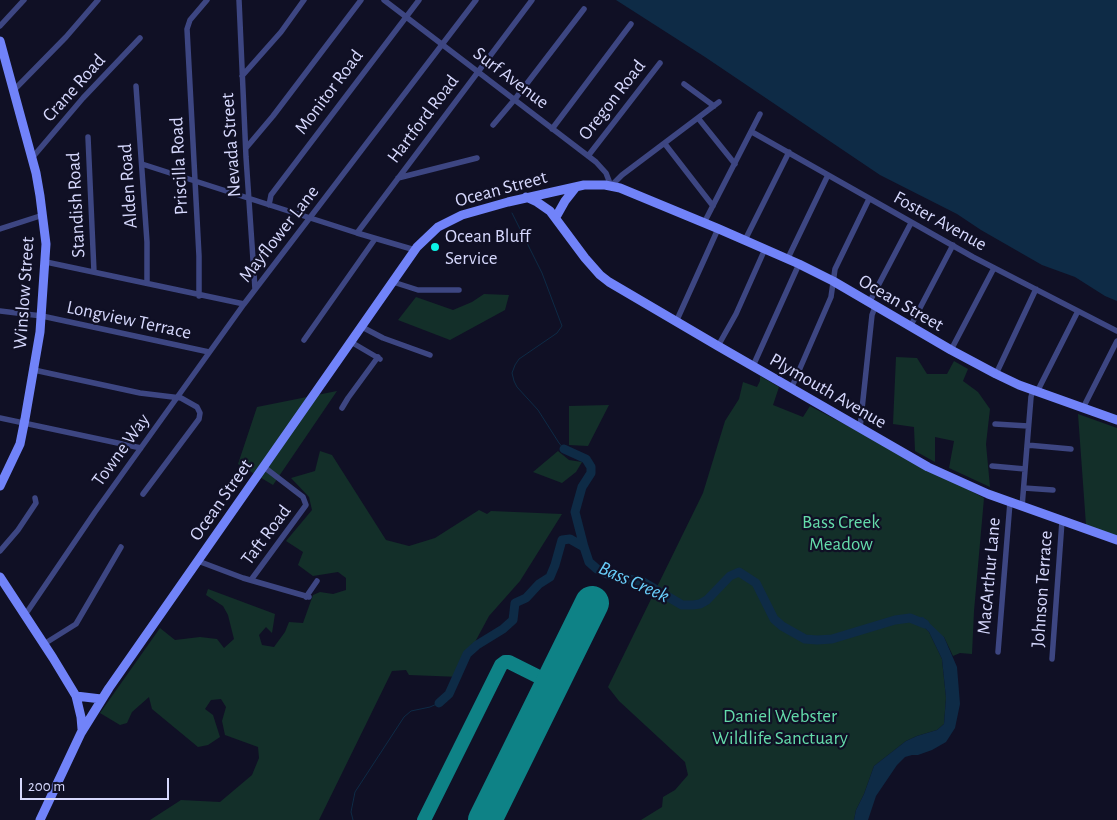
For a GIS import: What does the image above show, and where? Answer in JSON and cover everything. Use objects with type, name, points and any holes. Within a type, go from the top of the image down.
[{"type":"main road","name":"Winslow Street","points":[[0,41],[4,74],[14,91],[40,196],[46,262],[42,316],[24,425],[20,444],[0,486]]},
{"type":"main road","name":"Ocean Street","points":[[40,820],[82,730],[101,699],[415,250],[431,233],[451,220],[480,209],[576,187],[590,185],[611,186],[788,258],[833,281],[910,327],[996,374],[1035,391],[1117,420]]},
{"type":"main road","points":[[556,217],[576,187]]},
{"type":"main road","name":"Plymouth Avenue","points":[[526,198],[543,206],[556,217],[585,258],[600,274],[624,292],[928,467],[964,484],[1022,507],[1117,540]]},
{"type":"main road","points":[[0,577],[76,696],[82,730]]},
{"type":"main road","points":[[76,696],[101,699]]},
{"type":"street","points":[[0,26],[24,0]]},
{"type":"street","points":[[14,91],[66,37],[98,0]]},
{"type":"street","name":"Priscilla Road","points":[[199,296],[187,26],[206,0]]},
{"type":"street","name":"Nevada Street","points":[[239,0],[255,289]]},
{"type":"street","points":[[242,76],[276,38],[304,0]]},
{"type":"street","points":[[246,148],[273,116],[361,0]]},
{"type":"street","name":"Surf Avenue","points":[[384,0],[588,156],[602,168],[611,186]]},
{"type":"street","name":"Monitor Road","points":[[269,205],[271,195],[419,0]]},
{"type":"street","name":"Mayflower Lane","points":[[46,262],[199,296],[244,304],[476,0]]},
{"type":"street","name":"Hartford Road","points":[[357,233],[532,0]]},
{"type":"street","points":[[493,124],[584,8]]},
{"type":"street","points":[[552,129],[631,24]]},
{"type":"street","name":"Crane Road","points":[[32,158],[83,98],[140,38]]},
{"type":"street","name":"Oregon Road","points":[[588,156],[660,63]]},
{"type":"street","points":[[611,186],[622,175],[716,104],[684,84]]},
{"type":"street","name":"Alden Road","points":[[136,86],[147,242],[147,283]]},
{"type":"street","points":[[704,223],[760,114]]},
{"type":"street","points":[[698,118],[735,164]]},
{"type":"street","name":"Foster Avenue","points":[[752,132],[910,223],[1117,331]]},
{"type":"street","name":"Standish Road","points":[[88,138],[94,272]]},
{"type":"street","points":[[665,144],[713,206]]},
{"type":"street","points":[[745,240],[789,152]]},
{"type":"street","points":[[398,178],[477,158]]},
{"type":"street","points":[[142,164],[415,250]]},
{"type":"street","points":[[788,258],[828,175]]},
{"type":"street","points":[[791,388],[830,297],[835,269],[869,199]]},
{"type":"street","points":[[0,229],[43,215]]},
{"type":"street","points":[[860,428],[872,305],[910,223]]},
{"type":"street","points":[[676,322],[718,228]]},
{"type":"street","points":[[304,340],[375,238]]},
{"type":"street","points":[[910,327],[953,246]]},
{"type":"street","points":[[718,346],[736,314],[765,249]]},
{"type":"street","points":[[753,366],[800,264]]},
{"type":"street","points":[[951,350],[994,268]]},
{"type":"street","points":[[393,282],[418,290],[459,290]]},
{"type":"street","points":[[996,374],[1036,289]]},
{"type":"street","name":"Towne Way","points":[[25,615],[208,352],[244,304]]},
{"type":"street","points":[[1022,507],[1031,397],[1078,311]]},
{"type":"street","name":"Longview Terrace","points":[[0,312],[42,316],[208,352]]},
{"type":"street","points":[[362,327],[383,338],[430,355]]},
{"type":"street","points":[[1083,408],[1117,341]]},
{"type":"street","points":[[342,408],[379,358],[351,342]]},
{"type":"street","points":[[34,370],[140,393],[181,398],[196,407],[200,413],[199,418],[143,494]]},
{"type":"street","points":[[0,418],[24,425],[141,448]]},
{"type":"street","points":[[995,424],[1028,426]]},
{"type":"street","points":[[1027,445],[1071,449]]},
{"type":"street","points":[[992,466],[1026,469]]},
{"type":"street","name":"Taft Road","points":[[251,580],[306,505],[303,497],[264,467]]},
{"type":"street","points":[[1024,488],[1053,490]]},
{"type":"street","points":[[0,551],[18,530],[36,503],[35,498]]},
{"type":"street","name":"MacArthur Lane","points":[[998,652],[1010,502]]},
{"type":"street","name":"Johnson Terrace","points":[[1052,658],[1062,522]]},
{"type":"street","points":[[44,644],[76,624],[121,547]]},
{"type":"street","points":[[198,560],[251,580],[308,597],[317,581]]},
{"type":"green space","points":[[484,294],[509,295],[505,310],[450,340],[398,320],[416,297],[453,310],[472,302]]},
{"type":"green space","points":[[896,357],[917,358],[927,374],[947,374],[954,361],[968,369],[963,381],[978,392],[990,409],[986,444],[990,487],[949,468],[954,441],[935,437],[935,462],[915,451],[914,427],[893,424]]},
{"type":"green space","points":[[760,376],[779,387],[773,405],[803,417],[810,406],[984,498],[972,654],[960,653],[953,656],[944,637],[924,627],[929,632],[942,659],[946,698],[944,724],[937,730],[906,741],[874,766],[856,810],[854,820],[641,820],[662,807],[663,797],[675,790],[688,775],[685,762],[619,701],[608,687],[703,493],[725,421],[739,399],[743,382],[757,387]]},
{"type":"green space","points":[[337,391],[273,485],[238,464],[257,407]]},
{"type":"green space","points":[[609,405],[588,446],[569,445],[569,406]]},
{"type":"green space","points":[[1078,414],[1117,428],[1117,536],[1086,525]]},
{"type":"green space","points":[[320,451],[332,455],[386,540],[409,546],[435,538],[479,510],[487,514],[491,511],[562,514],[520,581],[489,616],[468,655],[461,677],[409,675],[406,670],[392,671],[319,820],[150,820],[181,800],[220,802],[252,775],[259,758],[258,747],[225,735],[222,721],[226,707],[221,699],[211,700],[205,709],[213,715],[220,737],[208,745],[198,747],[152,709],[149,697],[132,712],[127,723],[120,725],[100,713],[160,628],[175,640],[200,637],[217,639],[224,648],[234,639],[228,615],[223,606],[206,595],[208,589],[275,614],[272,633],[266,627],[259,635],[262,645],[274,647],[285,632],[289,622],[303,623],[313,595],[320,592],[333,594],[346,590],[346,578],[338,572],[313,576],[298,565],[303,552],[286,541],[312,510],[309,497],[291,478],[315,471]]},
{"type":"green space","points":[[558,451],[569,460],[582,462],[576,472],[562,483],[533,472]]},
{"type":"water","points":[[616,0],[1117,0],[1117,301],[1105,296],[1075,277],[1042,265],[957,214],[880,175],[705,57]]},
{"type":"water","points":[[923,617],[944,637],[957,667],[960,704],[955,728],[946,742],[932,750],[905,757],[897,765],[876,796],[868,820],[854,820],[856,810],[874,766],[906,741],[937,730],[944,724],[946,698],[942,659],[929,632],[914,622],[918,618]]},
{"type":"waterway","name":"Bass Creek","points":[[512,213],[542,273],[562,326],[557,333],[519,359],[512,373],[517,387],[538,410],[564,449]]},
{"type":"waterway","name":"Bass Creek","points":[[564,449],[586,459],[591,467],[591,473],[582,487],[575,512],[589,562],[597,569],[609,575],[643,582],[682,605],[693,605],[707,600],[730,576],[739,572],[756,583],[774,619],[782,626],[805,639],[832,639],[895,620],[910,618],[925,624]]},
{"type":"waterway","points":[[439,703],[449,694],[467,654],[513,620],[515,603],[526,598],[539,584],[550,577],[562,540],[570,539],[584,547]]},
{"type":"waterway","points":[[353,820],[351,812],[355,792],[404,717],[411,711],[439,703]]},
{"type":"taxiway","points":[[424,820],[501,665],[509,662],[543,679],[548,687],[548,693]]},
{"type":"runway","points":[[485,820],[592,603]]},
{"type":"place","name":"Ocean Bluff Service","points":[[435,247]]},
{"type":"park label","name":"Bass Creek Meadow","points":[[841,533]]},
{"type":"park label","name":"Daniel Webster Wildlife Sanctuary","points":[[780,727]]}]
